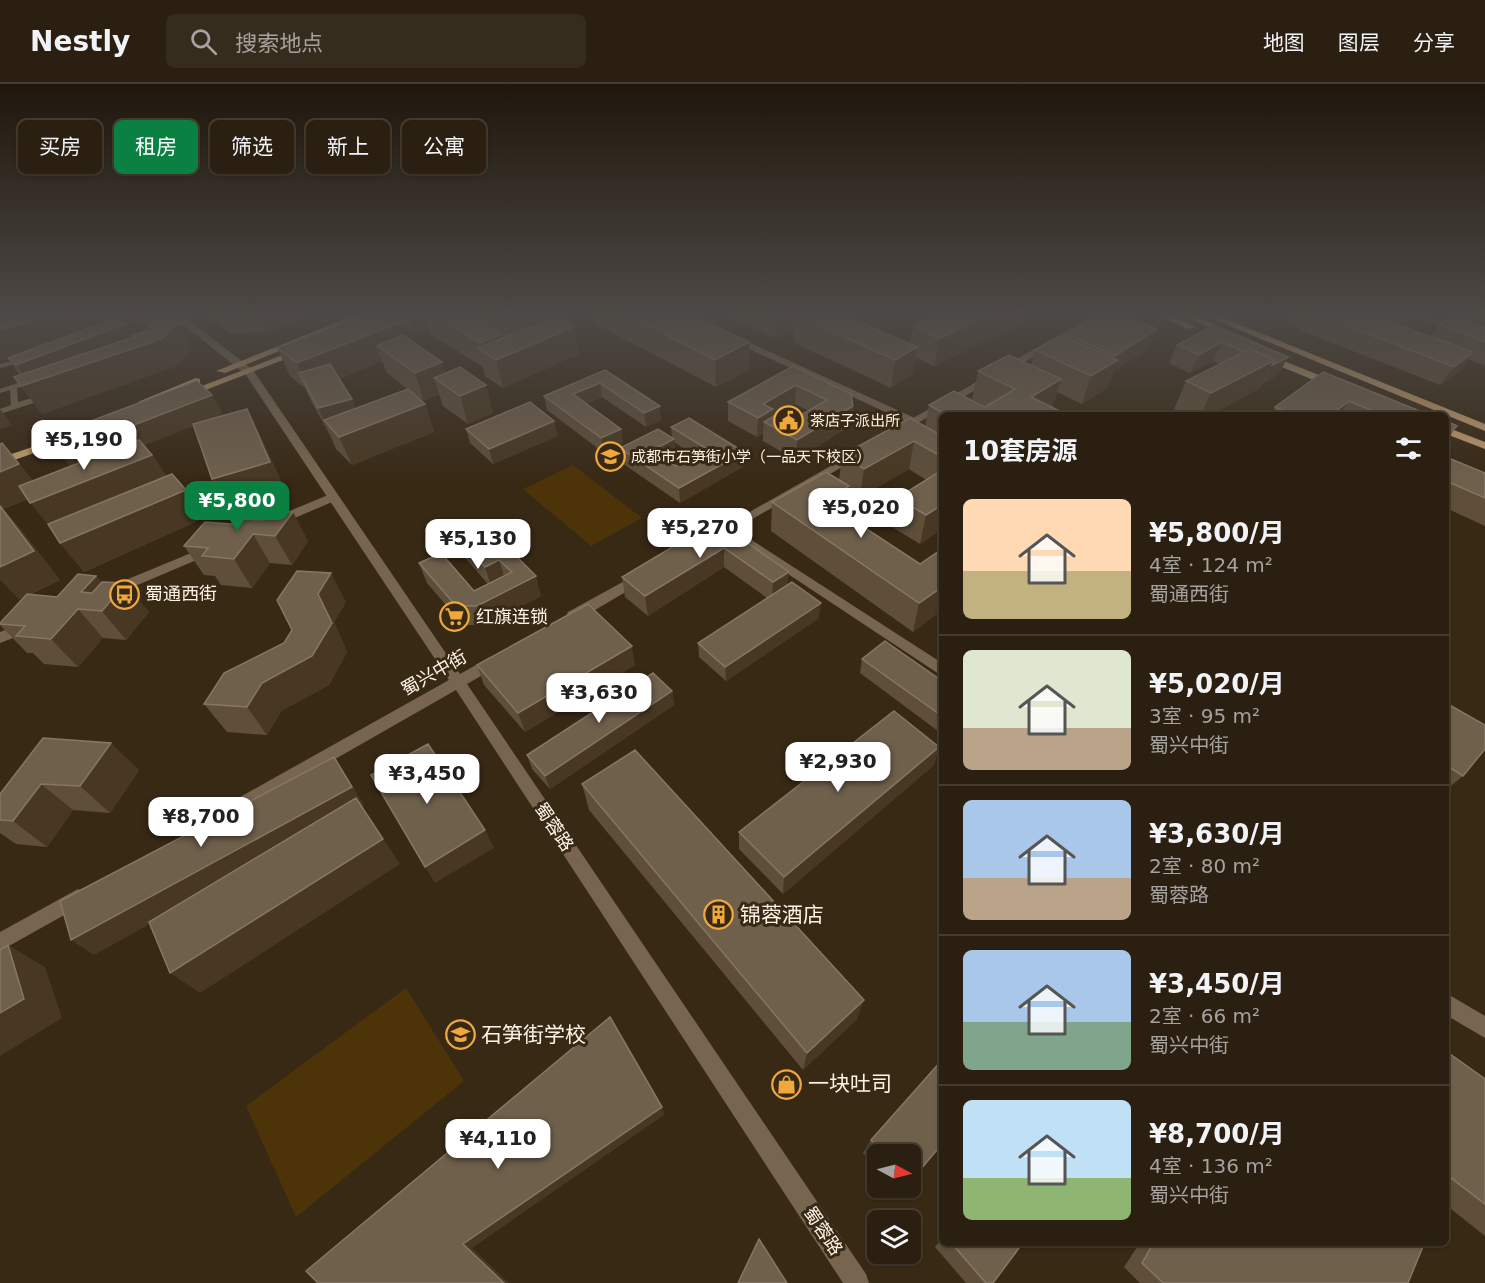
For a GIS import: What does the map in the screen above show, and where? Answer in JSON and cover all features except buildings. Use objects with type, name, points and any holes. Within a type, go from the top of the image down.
[{"type":"main road","points":[[136,409],[241,369]]},
{"type":"main road","points":[[1295,369],[1344,389]]},
{"type":"main road","points":[[1318,369],[1424,412]]},
{"type":"main road","points":[[1340,369],[1446,412]]},
{"type":"main road","points":[[1357,369],[1485,420]]},
{"type":"main road","points":[[1449,413],[1485,428]]},
{"type":"main road","points":[[1449,421],[1485,436]]},
{"type":"main road","points":[[0,452],[76,430],[0,462]]},
{"type":"main road","points":[[1449,431],[1485,446]]},
{"type":"street","name":"蜀蓉路","points":[[245,369],[458,682],[857,1283]]},
{"type":"street","points":[[799,369],[913,421]]},
{"type":"street","points":[[696,546],[1006,369]]},
{"type":"street","points":[[257,529],[333,497]]},
{"type":"street","points":[[727,528],[939,668]]},
{"type":"street","points":[[97,597],[225,543]]},
{"type":"street","points":[[561,623],[654,570]]},
{"type":"street","points":[[0,638],[43,620]]},
{"type":"street","name":"蜀兴中街","points":[[188,836],[510,652]]},
{"type":"street","points":[[0,942],[94,889]]},
{"type":"street","points":[[1449,1005],[1485,1028]]},
{"type":"lane","points":[[0,391],[45,375]]},
{"type":"lane","points":[[13,388],[15,406]]},
{"type":"lane","points":[[0,412],[47,395]]},
{"type":"shaded area","points":[[573,465],[642,518],[591,546],[523,489]]},
{"type":"shaded area","points":[[406,988],[464,1081],[296,1217],[246,1106]]},
{"type":"place","name":"茶店子派出所","points":[[789,421]]},
{"type":"place","name":"成都市石笋街小学（一品天下校区）","points":[[610,457]]},
{"type":"place","name":"蜀通西街","points":[[124,594]]},
{"type":"place","name":"红旗连锁","points":[[455,617]]},
{"type":"place","name":"锦蓉酒店","points":[[719,915]]},
{"type":"place","name":"石笋街学校","points":[[460,1035]]},
{"type":"place","name":"一块吐司","points":[[787,1084]]}]
